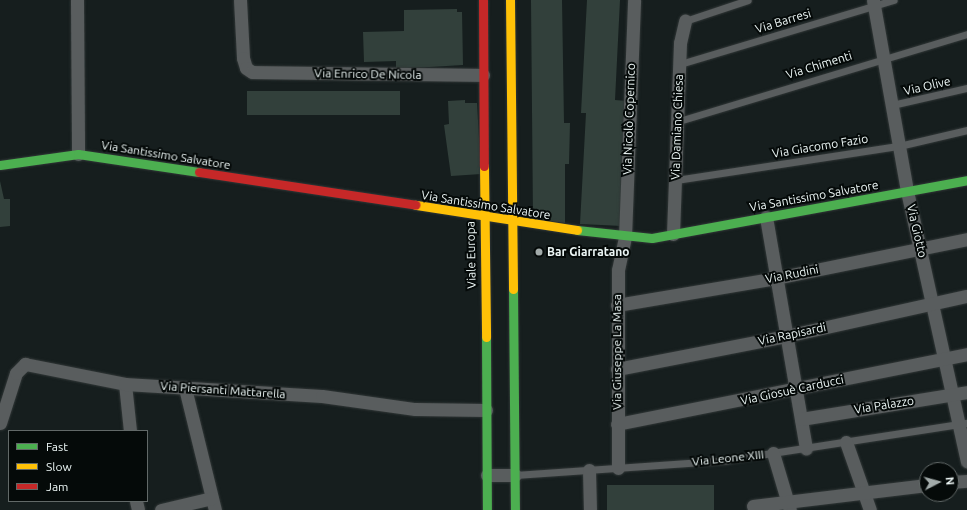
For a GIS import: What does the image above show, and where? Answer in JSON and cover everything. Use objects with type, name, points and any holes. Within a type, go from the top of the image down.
[{"type":"street","points":[[77,0],[78,154]]},
{"type":"street","name":"Via Enrico De Nicola","points":[[240,0],[243,58],[246,68],[252,72],[483,75]]},
{"type":"street","name":"Viale Europa","points":[[483,0],[483,216],[487,510]]},
{"type":"street","points":[[510,0],[515,510]]},
{"type":"street","name":"Via Nicolò Copernico","points":[[625,237],[634,0]]},
{"type":"street","name":"Via Giotto","points":[[873,3],[908,191],[953,395],[963,423],[967,461]]},
{"type":"street","name":"Via Damiano Chiesa","points":[[673,234],[679,121],[680,43],[685,21]]},
{"type":"street","name":"Via Santissimo Salvatore","points":[[0,165],[78,154],[625,237],[673,234],[967,180]]},
{"type":"street","points":[[766,217],[806,449]]},
{"type":"street","name":"Via Giuseppe La Masa","points":[[618,468],[618,270],[625,237]]},
{"type":"street","name":"Via Rudini","points":[[617,305],[776,278],[967,239]]},
{"type":"street","name":"Via Rapisardi","points":[[617,369],[786,336],[967,296]]},
{"type":"street","name":"Via Giosuè Carducci","points":[[618,424],[711,408],[796,388],[967,354]]},
{"type":"street","name":"Via Piersanti Mattarella","points":[[0,422],[16,373],[25,364],[125,384],[322,396],[415,409],[486,410]]},
{"type":"street","points":[[125,384],[130,430]]},
{"type":"street","points":[[161,510],[214,504],[185,388]]},
{"type":"street","name":"Via Palazzo","points":[[801,419],[967,392]]},
{"type":"street","points":[[846,442],[870,510]]},
{"type":"street","points":[[772,453],[789,506]]},
{"type":"street","points":[[589,470],[590,510]]},
{"type":"street","name":"Via Leone XIII","points":[[487,475],[514,475]]},
{"type":"street","points":[[753,506],[789,506],[863,492],[919,486]]},
{"type":"lane","points":[[685,21],[748,0]]},
{"type":"lane","name":"Via Barresi","points":[[680,64],[873,3],[894,0]]},
{"type":"lane","name":"Via Chimenti","points":[[679,121],[883,57],[967,34]]},
{"type":"lane","name":"Via Olive","points":[[892,105],[967,88]]},
{"type":"lane","name":"Via Giacomo Fazio","points":[[676,180],[899,146],[967,130]]},
{"type":"lane","name":"Via Leone XIII","points":[[514,475],[727,460],[806,449],[963,423]]},
{"type":"building","points":[[531,0],[562,0],[564,123],[570,123],[569,164],[565,164],[565,223],[533,219]]},
{"type":"building","points":[[587,0],[620,0],[615,100],[627,101],[622,226],[580,224],[586,113],[581,113]]},
{"type":"building","points":[[457,9],[457,12],[462,12],[463,65],[396,69],[396,61],[364,62],[363,32],[404,31],[404,10]]},
{"type":"building","points":[[247,91],[400,91],[400,115],[247,115]]},
{"type":"building","points":[[465,100],[465,103],[477,103],[481,174],[451,176],[444,125],[449,124],[448,101]]},
{"type":"building","points":[[0,181],[4,199],[10,199],[10,226],[0,227]]},
{"type":"building","points":[[607,485],[714,485],[714,510],[607,510]]},
{"type":"traffic: fast","points":[[0,165],[78,154],[199,172]]},
{"type":"traffic: fast","points":[[577,230],[652,238],[967,180]]},
{"type":"traffic: fast","points":[[513,289],[515,510]]},
{"type":"traffic: fast","points":[[486,337],[487,510]]},
{"type":"traffic: slow","points":[[510,0],[513,289]]},
{"type":"traffic: slow","points":[[484,166],[486,337]]},
{"type":"traffic: slow","points":[[416,205],[577,230]]},
{"type":"traffic: jam","points":[[483,0],[484,166]]},
{"type":"traffic: jam","points":[[199,172],[416,205]]},
{"type":"place","name":"Bar Giarratano","points":[[539,252]]}]
